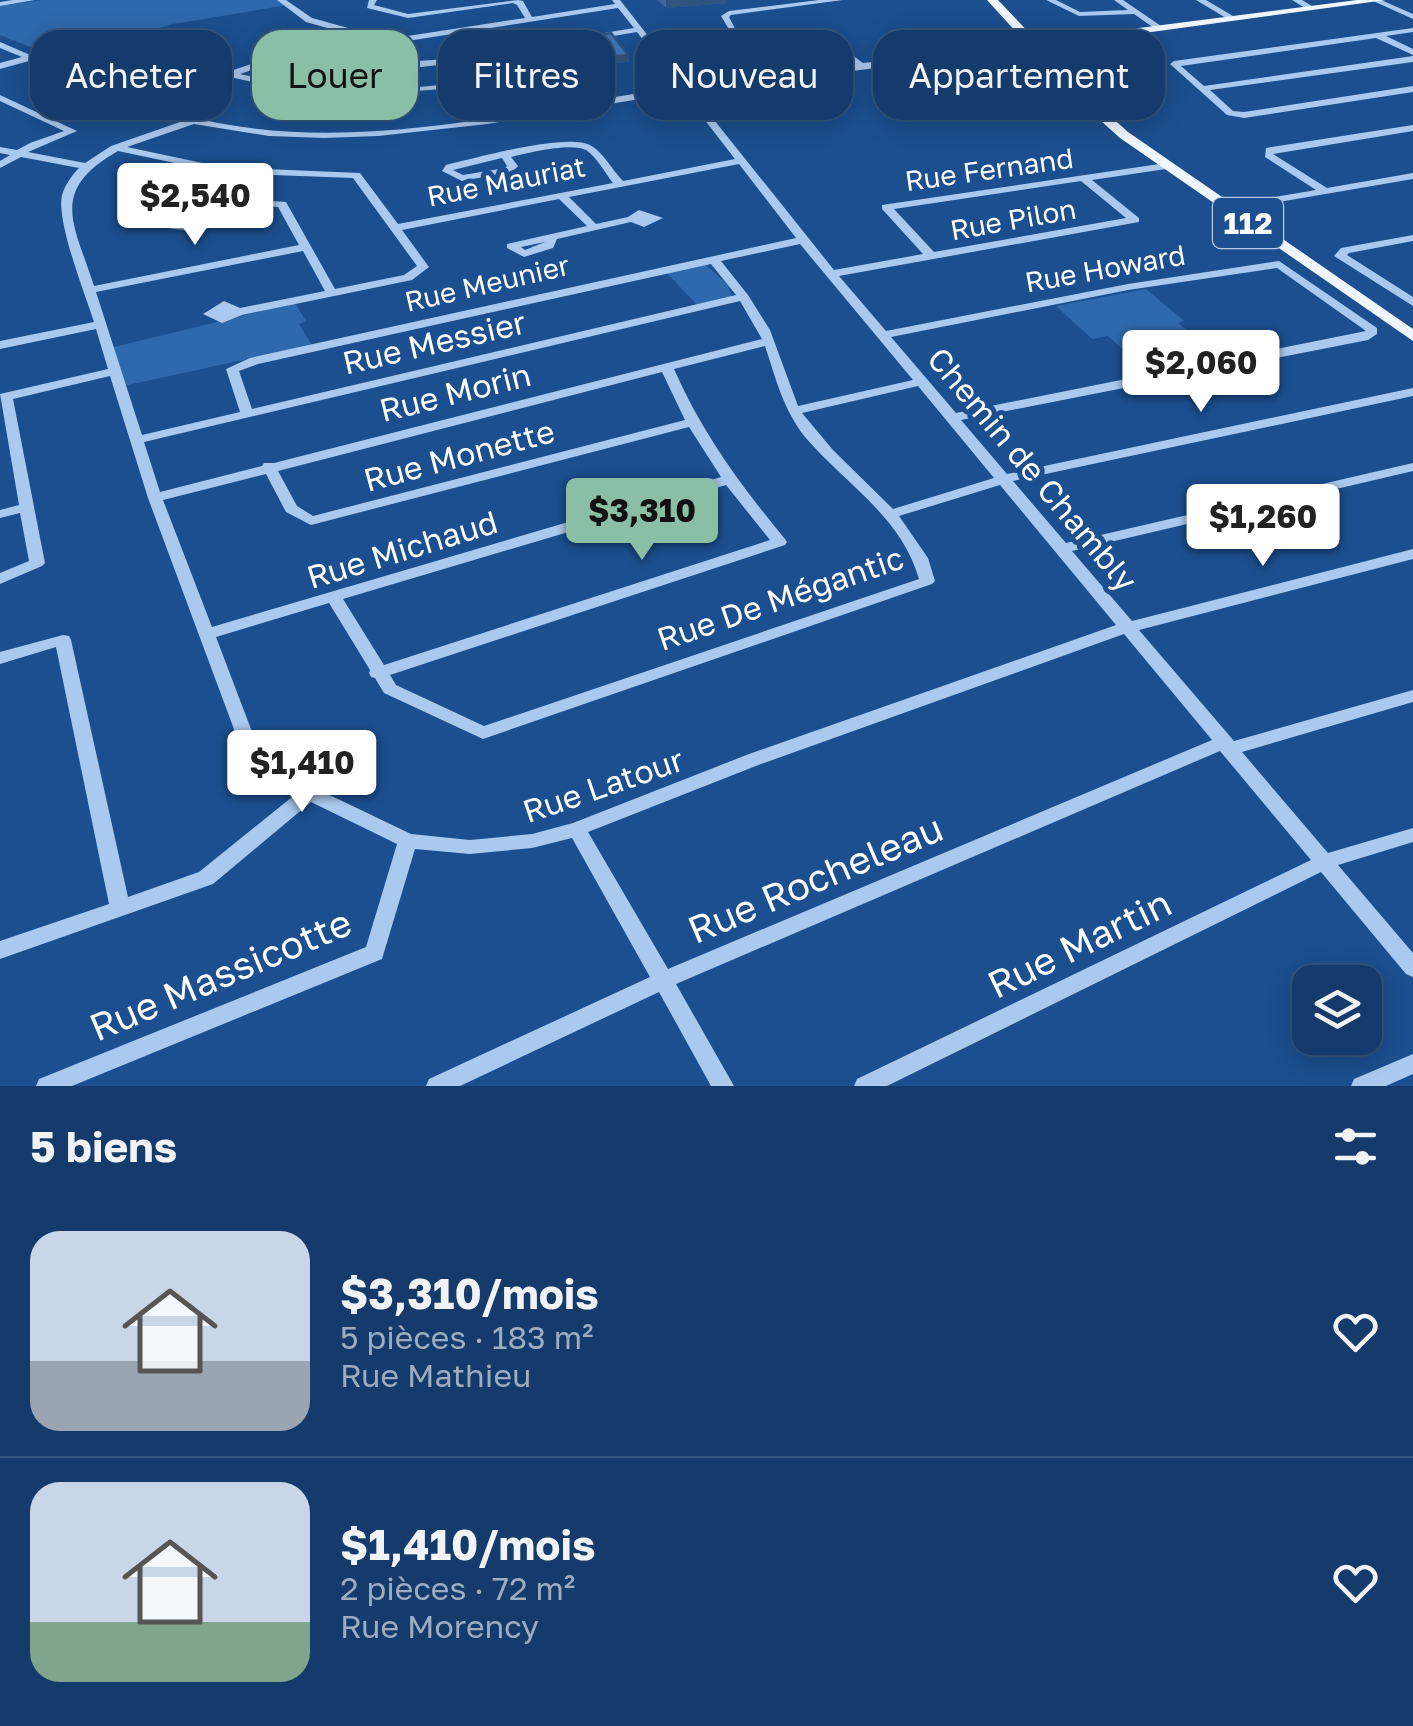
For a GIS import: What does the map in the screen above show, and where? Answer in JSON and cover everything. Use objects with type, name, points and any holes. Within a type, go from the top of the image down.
[{"type":"main road","name":"112","points":[[992,0],[1026,30]]},
{"type":"main road","name":"112","points":[[1007,0],[1031,30]]},
{"type":"main road","points":[[1128,30],[1357,0]]},
{"type":"main road","points":[[1137,30],[1378,0]]},
{"type":"main road","name":"112","points":[[1107,120],[1166,166],[1413,336]]},
{"type":"main road","name":"112","points":[[1126,120],[1413,320]]},
{"type":"street","points":[[0,4],[32,0]]},
{"type":"street","points":[[281,0],[310,20],[342,30]]},
{"type":"street","points":[[373,0],[370,6],[408,16],[478,2],[513,1],[530,20]]},
{"type":"street","points":[[733,30],[725,16],[729,13],[839,0]]},
{"type":"street","points":[[1050,0],[1079,14],[1136,12]]},
{"type":"street","points":[[1118,0],[1157,26]]},
{"type":"street","points":[[1200,0],[1228,16]]},
{"type":"street","points":[[1296,0],[1308,6]]},
{"type":"street","points":[[1378,0],[1413,17]]},
{"type":"street","points":[[418,38],[618,3]]},
{"type":"street","name":"Chemin de Chambly","points":[[618,3],[636,30]]},
{"type":"street","points":[[1413,30],[1174,64],[1230,113],[1244,115],[1413,90]]},
{"type":"street","points":[[1377,35],[1413,55]]},
{"type":"street","points":[[0,43],[30,54]]},
{"type":"street","points":[[1201,89],[1413,55]]},
{"type":"street","points":[[0,66],[30,57]]},
{"type":"street","points":[[853,60],[859,65],[873,64]]},
{"type":"street","points":[[853,66],[873,63]]},
{"type":"street","points":[[232,74],[307,92],[409,93],[438,88]]},
{"type":"street","points":[[204,120],[280,134],[402,135],[635,96]]},
{"type":"street","points":[[0,98],[72,131],[16,154],[0,165]]},
{"type":"street","points":[[0,150],[86,166],[119,148],[196,120]]},
{"type":"street","name":"Chemin de Chambly","points":[[707,120],[1002,481],[1413,968]]},
{"type":"street","points":[[1325,190],[1268,155],[1270,150],[1413,128]]},
{"type":"street","points":[[505,156],[512,166],[508,170],[462,178],[447,170],[450,167],[505,156],[576,143],[589,148],[620,184]]},
{"type":"street","points":[[119,148],[222,170],[356,175],[396,228]]},
{"type":"street","name":"Rue Mauriat","points":[[239,312],[408,278],[423,267],[396,228],[740,161]]},
{"type":"street","points":[[184,162],[156,182],[172,226],[188,228],[231,218],[244,204]]},
{"type":"street","name":"Rue Latour","points":[[86,166],[67,188],[64,200],[113,372],[155,498],[247,740],[309,793],[408,841],[470,847],[532,841],[578,829],[755,759],[1126,627],[1413,554]]},
{"type":"street","name":"Rue Fernand","points":[[932,256],[886,207],[1166,166]]},
{"type":"street","points":[[1244,204],[1413,176]]},
{"type":"street","name":"Rue Pilon","points":[[832,274],[1135,220],[1083,178]]},
{"type":"street","points":[[562,196],[592,225]]},
{"type":"street","points":[[168,213],[212,200],[282,204],[332,294]]},
{"type":"street","points":[[552,238],[592,225],[632,219]]},
{"type":"street","points":[[1413,238],[1340,252],[1413,302]]},
{"type":"street","name":"Rue Meunier","points":[[248,415],[232,369],[254,361],[803,240]]},
{"type":"street","points":[[91,290],[306,247]]},
{"type":"street","name":"Rue De Mégantic","points":[[334,598],[390,689],[483,732],[926,581],[924,564],[888,516],[794,412],[769,341],[744,297],[713,258]]},
{"type":"street","name":"Rue Howard","points":[[882,335],[1128,287],[1279,264],[1350,312],[1372,334],[952,418]]},
{"type":"street","name":"Rue Messier","points":[[137,440],[744,297]]},
{"type":"street","points":[[0,344],[101,324]]},
{"type":"street","name":"Rue Morin","points":[[155,498],[769,341]]},
{"type":"street","points":[[377,673],[780,542],[727,480],[689,423],[667,368]]},
{"type":"street","points":[[0,579],[37,562],[27,507],[8,448],[3,397],[113,372]]},
{"type":"street","points":[[794,412],[920,382]]},
{"type":"street","points":[[888,516],[1002,481],[1413,392]]},
{"type":"street","name":"Rue Monette","points":[[269,466],[291,508],[311,521],[689,423]]},
{"type":"street","points":[[1060,549],[1413,467]]},
{"type":"street","name":"Rue Michaud","points":[[208,634],[727,480]]},
{"type":"street","points":[[0,514],[27,507]]},
{"type":"street","points":[[0,658],[63,640],[120,908]]},
{"type":"street","name":"Rue Rocheleau","points":[[438,1086],[664,980],[1227,746],[1413,696]]},
{"type":"street","points":[[0,950],[206,878],[309,793]]},
{"type":"street","points":[[578,829],[723,1086]]},
{"type":"street","name":"Rue Martin","points":[[864,1086],[1324,862],[1413,835]]},
{"type":"street","name":"Rue Massicotte","points":[[46,1086],[375,953],[408,841]]},
{"type":"street","points":[[1362,1086],[1413,1064]]},
{"type":"shaded area","points":[[41,0],[281,0],[288,5],[152,30],[30,30],[30,47],[0,35],[0,6]]},
{"type":"shaded area","points":[[704,263],[727,284],[733,297],[697,305],[665,271]]},
{"type":"shaded area","points":[[1146,289],[1184,321],[1178,323],[1219,357],[1147,371],[1108,336],[1092,339],[1056,306]]},
{"type":"shaded area","points":[[295,303],[306,321],[299,324],[312,345],[123,386],[110,348]]},
{"type":"building","points":[[615,38],[628,55],[615,56]]}]
